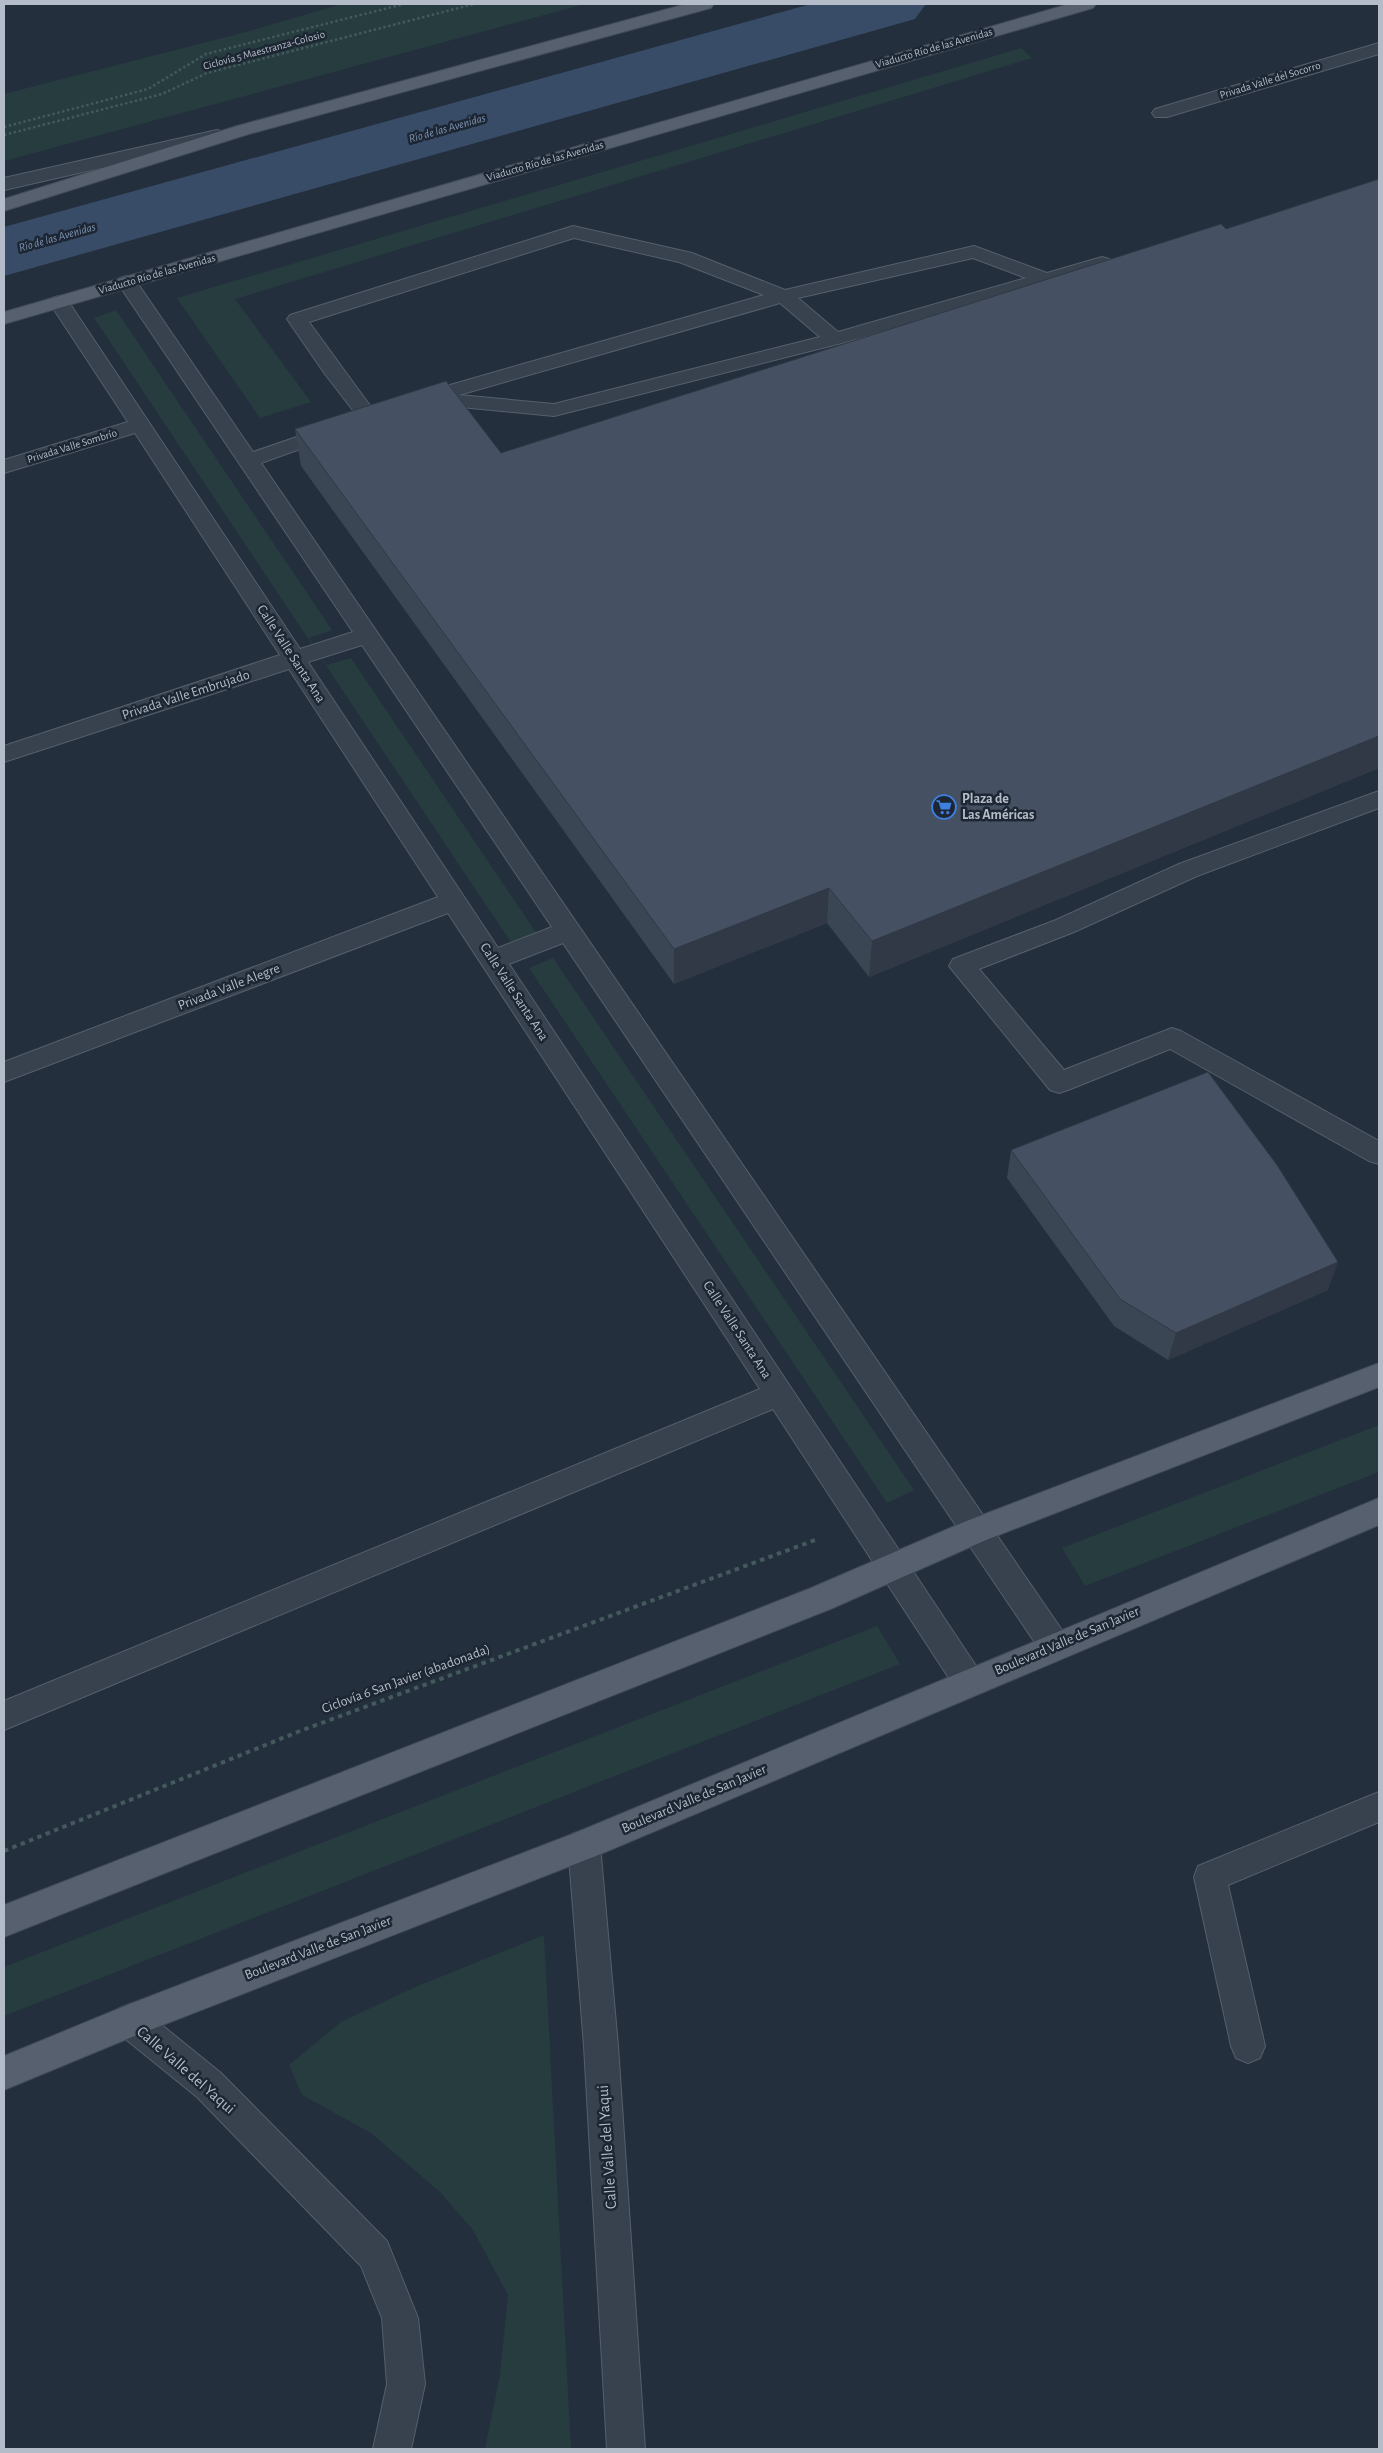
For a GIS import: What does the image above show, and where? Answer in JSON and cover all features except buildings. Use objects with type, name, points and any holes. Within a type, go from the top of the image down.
[{"type":"main road","points":[[4,205],[243,130],[705,4]]},
{"type":"main road","name":"Viaducto Río de las Avenidas","points":[[4,318],[1087,4]]},
{"type":"main road","points":[[4,1921],[822,1598],[975,1531],[1379,1374]]},
{"type":"main road","name":"Boulevard Valle de San Javier","points":[[4,2073],[130,2021],[584,1845],[1379,1511]]},
{"type":"street","name":"Privada Valle del Socorro","points":[[1161,113],[1379,48]]},
{"type":"street","points":[[4,184],[243,130]]},
{"type":"street","points":[[248,461],[378,415],[332,370],[296,319],[573,232],[685,257],[783,296],[835,339]]},
{"type":"street","points":[[1046,279],[974,252],[783,296],[420,400],[554,410],[835,339],[1120,258]]},
{"type":"street","points":[[127,282],[1055,1646]]},
{"type":"street","name":"Calle Valle Santa Ana","points":[[60,302],[969,1682]]},
{"type":"street","name":"Privada Valle Sombrío","points":[[4,467],[140,425]]},
{"type":"street","name":"Privada Valle Embrujado","points":[[4,754],[367,635]]},
{"type":"street","points":[[1379,799],[1188,870],[1065,926],[962,966],[1060,1083],[1172,1038],[1379,1154]]},
{"type":"street","name":"Privada Valle Alegre","points":[[4,1072],[454,901]]},
{"type":"street","points":[[493,960],[568,931]]},
{"type":"street","points":[[4,1716],[779,1394]]},
{"type":"street","points":[[1248,2046],[1210,1876],[1379,1807]]},
{"type":"street","name":"Calle Valle del Yaqui","points":[[584,1845],[601,2046],[626,2449]]},
{"type":"street","name":"Calle Valle del Yaqui","points":[[130,2021],[209,2085],[374,2254],[400,2318],[406,2384],[392,2449]]},
{"type":"path","points":[[4,127],[148,89],[206,54],[404,4]]},
{"type":"path","name":"Ciclovía 5 Maestranza-Colosio","points":[[4,136],[162,94],[207,73],[474,4]]},
{"type":"path","name":"Ciclovía 6 San Javier (abadonada)","points":[[4,1851],[300,1730],[819,1538]]},
{"type":"green space","points":[[342,4],[585,4],[4,161],[4,94],[242,33]]},
{"type":"green space","points":[[1021,48],[1032,58],[235,299],[311,402],[260,418],[177,298]]},
{"type":"green space","points":[[116,310],[332,630],[309,638],[327,665],[351,658],[537,934],[512,944],[94,318]]},
{"type":"green space","points":[[553,958],[914,1490],[887,1503],[529,968]]},
{"type":"green space","points":[[1379,1425],[1379,1472],[1085,1586],[1062,1548]]},
{"type":"green space","points":[[877,1626],[900,1664],[4,2016],[4,1967]]},
{"type":"green space","points":[[544,1935],[571,2449],[485,2449],[500,2375],[508,2295],[473,2230],[440,2192],[371,2133],[302,2095],[289,2065],[341,2022],[413,1988]]},
{"type":"waterway","name":"Río de las Avenidas","points":[[4,252],[890,4]]},
{"type":"place","name":"Plaza de Las Américas","points":[[944,807]]}]
